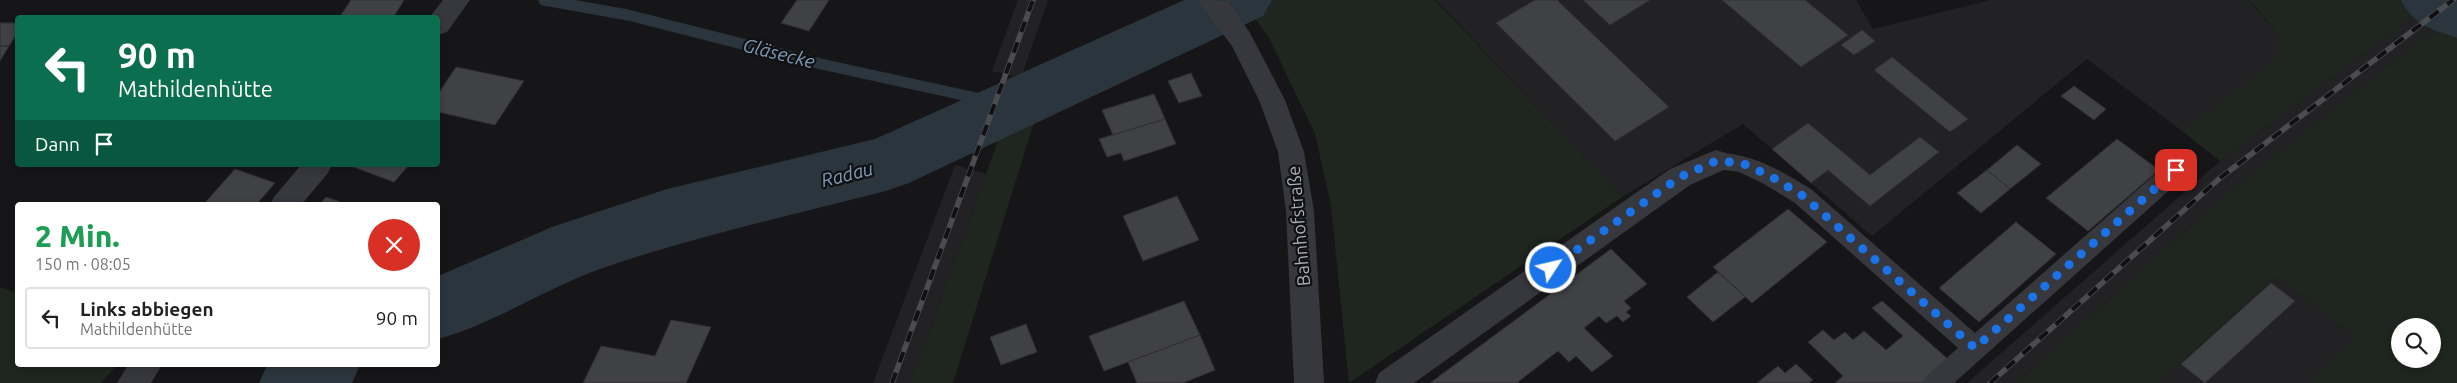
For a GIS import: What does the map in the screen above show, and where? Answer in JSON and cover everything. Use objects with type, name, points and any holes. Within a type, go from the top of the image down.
[{"type":"street","points":[[440,22],[458,0]]},
{"type":"street","name":"Bahnhofstraße","points":[[1210,0],[1219,8],[1241,40],[1272,100],[1291,152],[1300,212],[1308,383]]},
{"type":"street","points":[[1390,383],[1680,177],[1716,161]]},
{"type":"street","points":[[287,202],[316,167]]},
{"type":"street","points":[[132,383],[145,367]]},
{"type":"lane","points":[[1716,161],[1742,163],[1772,177],[1803,196],[1975,348]]},
{"type":"lane","points":[[1936,383],[2176,170]]},
{"type":"shaded area","points":[[1018,0],[1048,0],[1021,78],[992,71]]},
{"type":"shaded area","points":[[1242,0],[1435,0],[1622,197],[1349,383],[1331,206],[1315,134],[1269,38]]},
{"type":"shaded area","points":[[1436,0],[1856,0],[1873,29],[1991,0],[2243,0],[2250,2],[2278,34],[2278,60],[2182,131],[2087,59],[1872,236],[1743,124],[1622,197]]},
{"type":"shaded area","points":[[2243,0],[2436,0],[2220,161],[2182,131],[2278,59],[2278,34],[2251,2]]},
{"type":"shaded area","points":[[2436,0],[2457,0],[2457,26],[2424,37],[2223,197],[2016,383],[1967,383],[2220,161]]},
{"type":"shaded area","points":[[2457,26],[2457,383],[2307,383],[2356,337],[2276,276],[2158,383],[2016,383],[2223,197],[2424,37]]},
{"type":"shaded area","points":[[1039,106],[953,383],[911,383],[1005,121]]},
{"type":"shaded area","points":[[955,165],[986,174],[911,383],[873,383]]},
{"type":"shaded area","points":[[2276,276],[2356,337],[2307,383],[2158,383]]},
{"type":"shaded area","points":[[0,287],[15,292],[15,367],[115,367],[101,383],[0,383]]},
{"type":"building","points":[[351,0],[404,0],[395,15],[341,15]]},
{"type":"building","points":[[797,0],[829,0],[809,31],[781,23]]},
{"type":"building","points":[[1535,0],[1557,0],[1669,107],[1615,141],[1496,23]]},
{"type":"building","points":[[1583,0],[1650,0],[1610,25]]},
{"type":"building","points":[[1722,0],[1805,0],[1848,35],[1801,67]]},
{"type":"building","points":[[0,23],[15,23],[15,37],[9,46],[0,46]]},
{"type":"building","points":[[1862,30],[1875,41],[1854,55],[1841,45]]},
{"type":"building","points":[[0,46],[9,46],[0,61]]},
{"type":"building","points":[[1892,57],[1968,119],[1950,132],[1874,70]]},
{"type":"building","points":[[456,67],[524,81],[495,125],[440,112],[440,91]]},
{"type":"building","points":[[1191,73],[1202,96],[1179,103],[1168,81]]},
{"type":"building","points":[[2074,86],[2106,109],[2094,120],[2061,96]]},
{"type":"building","points":[[1154,94],[1165,119],[1113,135],[1102,110]]},
{"type":"building","points":[[1165,119],[1176,144],[1124,161],[1121,153],[1107,157],[1099,139]]},
{"type":"building","points":[[1808,123],[1870,175],[1920,137],[1939,152],[1870,206],[1828,170],[1811,183],[1772,149]]},
{"type":"building","points":[[2117,139],[2159,170],[2088,231],[2046,198]]},
{"type":"building","points":[[2017,145],[2041,164],[2010,189],[1987,170]]},
{"type":"building","points":[[354,167],[407,167],[394,182]]},
{"type":"building","points":[[235,169],[275,183],[259,202],[206,202]]},
{"type":"building","points":[[1987,170],[2010,189],[1981,213],[1957,193]]},
{"type":"building","points":[[1177,196],[1199,240],[1143,261],[1123,216]]},
{"type":"building","points":[[326,197],[340,202],[322,202]]},
{"type":"building","points":[[1788,209],[1827,242],[1752,303],[1713,267]]},
{"type":"building","points":[[2016,222],[2056,254],[1979,322],[1939,288]]},
{"type":"building","points":[[1611,249],[1647,284],[1624,301],[1631,308],[1626,312],[1631,316],[1623,322],[1617,316],[1606,323],[1599,316],[1584,328],[1613,356],[1592,372],[1576,356],[1569,362],[1558,351],[1519,383],[1430,383]]},
{"type":"building","points":[[1718,272],[1745,297],[1713,322],[1687,297]]},
{"type":"building","points":[[2271,283],[2295,301],[2205,383],[2181,364]]},
{"type":"building","points":[[1184,301],[1200,335],[1104,371],[1089,336]]},
{"type":"building","points":[[1882,301],[1949,360],[1923,383],[1835,383],[1843,376],[1808,342],[1823,330],[1834,340],[1845,332],[1853,340],[1864,331],[1886,350],[1903,336],[1872,308]]},
{"type":"building","points":[[671,320],[711,327],[686,383],[583,383],[601,346],[655,356]]},
{"type":"building","points":[[1026,324],[1037,352],[1001,365],[990,337]]},
{"type":"building","points":[[1200,335],[1215,370],[1183,383],[1137,383],[1128,362]]},
{"type":"building","points":[[1796,364],[1813,380],[1809,383],[1757,383],[1778,366],[1785,373]]},
{"type":"waterway","name":"Gläsecke","points":[[544,0],[628,15],[821,64],[1013,106]]},
{"type":"waterway","name":"Radau","points":[[440,307],[576,248],[667,218],[886,164],[1242,0]]},
{"type":"waterway","name":"Radau","points":[[2431,0],[2457,14]]},
{"type":"waterway","name":"Radau","points":[[295,383],[321,367]]},
{"type":"railway","points":[[892,383],[1033,0]]},
{"type":"railway","points":[[1990,383],[2220,178],[2453,0]]},
{"type":"route","points":[[1551,268],[1680,177],[1716,161],[1742,163],[1772,177],[1803,196],[1975,348],[2176,170]]}]
